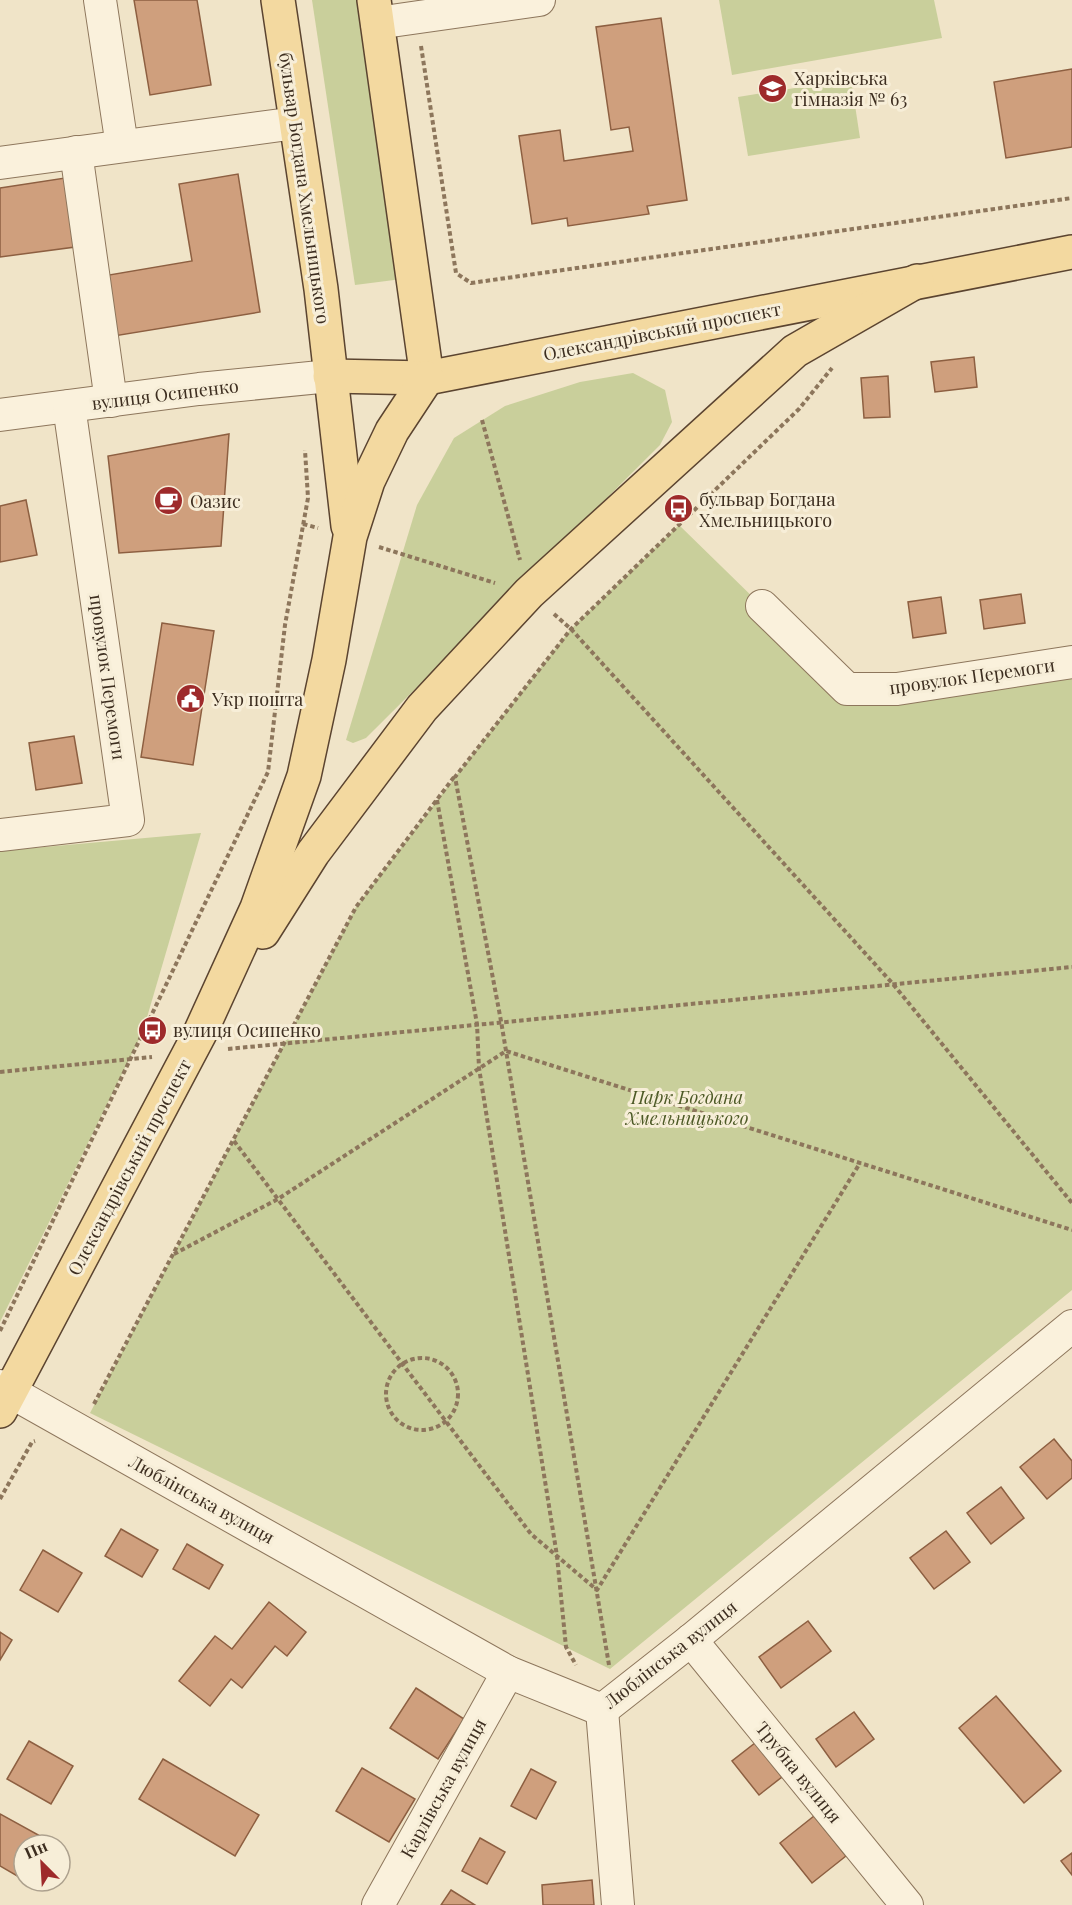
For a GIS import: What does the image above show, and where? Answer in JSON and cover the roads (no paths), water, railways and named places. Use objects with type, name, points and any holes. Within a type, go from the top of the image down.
[{"type":"main road","name":"бульвар Богдана Хмельницького","points":[[278,0],[321,289],[330,376]]},
{"type":"main road","points":[[330,376],[427,378],[376,11]]},
{"type":"main road","name":"Олександрівський проспект","points":[[4,1396],[195,1043],[257,908],[304,776],[350,537],[368,481],[392,431],[427,378],[1072,252]]},
{"type":"main road","points":[[195,1043],[313,853],[422,708],[529,593],[795,351],[917,281]]},
{"type":"main road","name":"Олександрівський проспект","points":[[330,376],[350,537]]},
{"type":"street","points":[[100,0],[122,146]]},
{"type":"street","points":[[376,11],[417,17],[539,0]]},
{"type":"street","points":[[0,163],[296,123]]},
{"type":"street","points":[[76,153],[111,400]]},
{"type":"street","name":"вулиця Осипенко","points":[[0,415],[199,389],[330,376]]},
{"type":"street","name":"провулок Перемоги","points":[[0,835],[128,820],[69,406]]},
{"type":"street","name":"провулок Перемоги","points":[[762,606],[848,689],[897,689],[1072,662]]},
{"type":"street","name":"Люблінська вулиця","points":[[4,1396],[80,1431],[508,1672],[602,1710],[691,1640],[1072,1326]]},
{"type":"street","name":"Трубна вулиця","points":[[691,1640],[907,1905]]},
{"type":"street","name":"Карлівська вулиця","points":[[378,1905],[508,1672]]},
{"type":"street","points":[[602,1710],[618,1905]]},
{"type":"place","name":"Харківська гімназія № 63","points":[[773,88]]},
{"type":"place","name":"Оазис","points":[[169,501]]},
{"type":"place","name":"бульвар Богдана Хмельницького","points":[[678,509]]},
{"type":"place","name":"Укр пошта","points":[[191,699]]},
{"type":"place","name":"вулиця Осипенко","points":[[152,1030]]},
{"type":"park label","name":"Парк Богдана Хмельницького","points":[[687,1107]]}]
